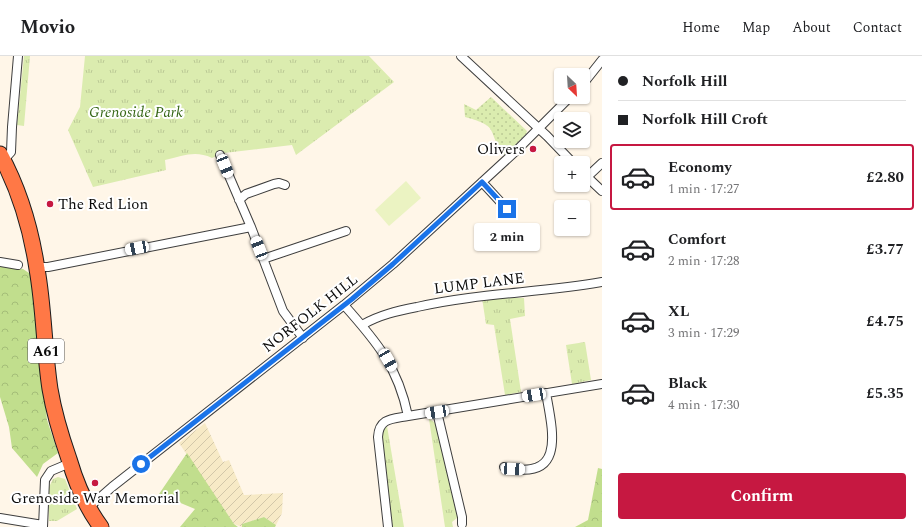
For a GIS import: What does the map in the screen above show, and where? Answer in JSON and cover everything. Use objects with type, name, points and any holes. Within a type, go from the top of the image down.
[{"type":"highway","name":"A61","points":[[2,157],[12,176],[20,200],[37,267],[50,389],[56,419],[70,463],[88,508],[101,527]]},
{"type":"street","points":[[2,157],[11,152],[18,56]]},
{"type":"street","points":[[461,56],[566,156]]},
{"type":"street","points":[[590,75],[602,60]]},
{"type":"street","name":"NORFOLK HILL","points":[[88,508],[124,478],[303,338],[393,264],[482,182],[563,104]]},
{"type":"street","points":[[220,155],[251,227],[283,311],[303,338]]},
{"type":"street","points":[[590,171],[602,163]]},
{"type":"street","points":[[590,180],[602,191]]},
{"type":"street","points":[[482,182],[507,209]]},
{"type":"street","points":[[239,200],[246,194],[274,184],[285,186]]},
{"type":"street","points":[[37,267],[48,267],[251,227]]},
{"type":"street","points":[[263,259],[346,232]]},
{"type":"street","points":[[0,262],[18,265]]},
{"type":"street","name":"LUMP LANE","points":[[362,325],[382,315],[434,303],[495,293],[560,288],[602,282]]},
{"type":"street","points":[[344,305],[376,343],[392,368],[404,396],[408,416]]},
{"type":"street","points":[[388,527],[378,437],[380,425],[388,420],[408,416],[602,384]]},
{"type":"street","points":[[504,467],[522,470],[542,465],[548,459],[553,441],[553,431],[546,393]]},
{"type":"street","points":[[437,412],[462,517],[462,524]]},
{"type":"street","points":[[0,518],[43,526],[44,480],[51,471],[70,463]]},
{"type":"shaded area","points":[[205,423],[223,462],[229,460],[244,495],[283,493],[282,513],[276,525],[264,517],[242,524],[242,527],[234,524],[179,443]]},
{"type":"green space","points":[[24,56],[30,56],[24,126],[17,125]]},
{"type":"green space","name":"Grenoside Park","points":[[85,56],[369,56],[394,82],[296,155],[292,145],[224,153],[212,158],[200,154],[189,154],[165,160],[166,170],[93,187],[68,130],[80,107]]},
{"type":"green space","points":[[491,97],[527,131],[526,134],[505,155],[499,147],[489,127],[465,117],[464,104],[476,110]]},
{"type":"green space","points":[[406,181],[421,198],[389,226],[375,210]]},
{"type":"green space","points":[[0,266],[23,269],[32,275],[47,420],[58,453],[43,464],[37,477],[12,448],[9,427],[0,397]]},
{"type":"green space","points":[[482,298],[524,298],[525,316],[510,319],[521,392],[505,395],[494,325],[486,324]]},
{"type":"green space","points":[[585,342],[591,380],[572,384],[566,345]]},
{"type":"green space","points":[[429,419],[434,422],[438,429],[458,514],[457,518],[452,522],[453,527],[445,527]]},
{"type":"green space","points":[[387,426],[404,527],[391,527],[382,444],[383,431]]},
{"type":"green space","points":[[187,453],[234,524],[238,527],[180,527],[195,509],[159,494]]},
{"type":"green space","points":[[598,468],[602,469],[602,527],[575,527],[588,520]]},
{"type":"green space","points":[[58,477],[65,479],[77,509],[57,521],[49,521],[48,489],[53,479]]},
{"type":"green space","points":[[264,517],[276,525],[275,527],[242,527],[242,524]]},
{"type":"place","name":"Olivers","points":[[533,149]]},
{"type":"place","name":"The Red Lion","points":[[50,204]]},
{"type":"place","name":"Grenoside War Memorial","points":[[95,483]]},
{"type":"route","points":[[141,464],[352,299],[393,264],[482,182],[507,209]]}]
